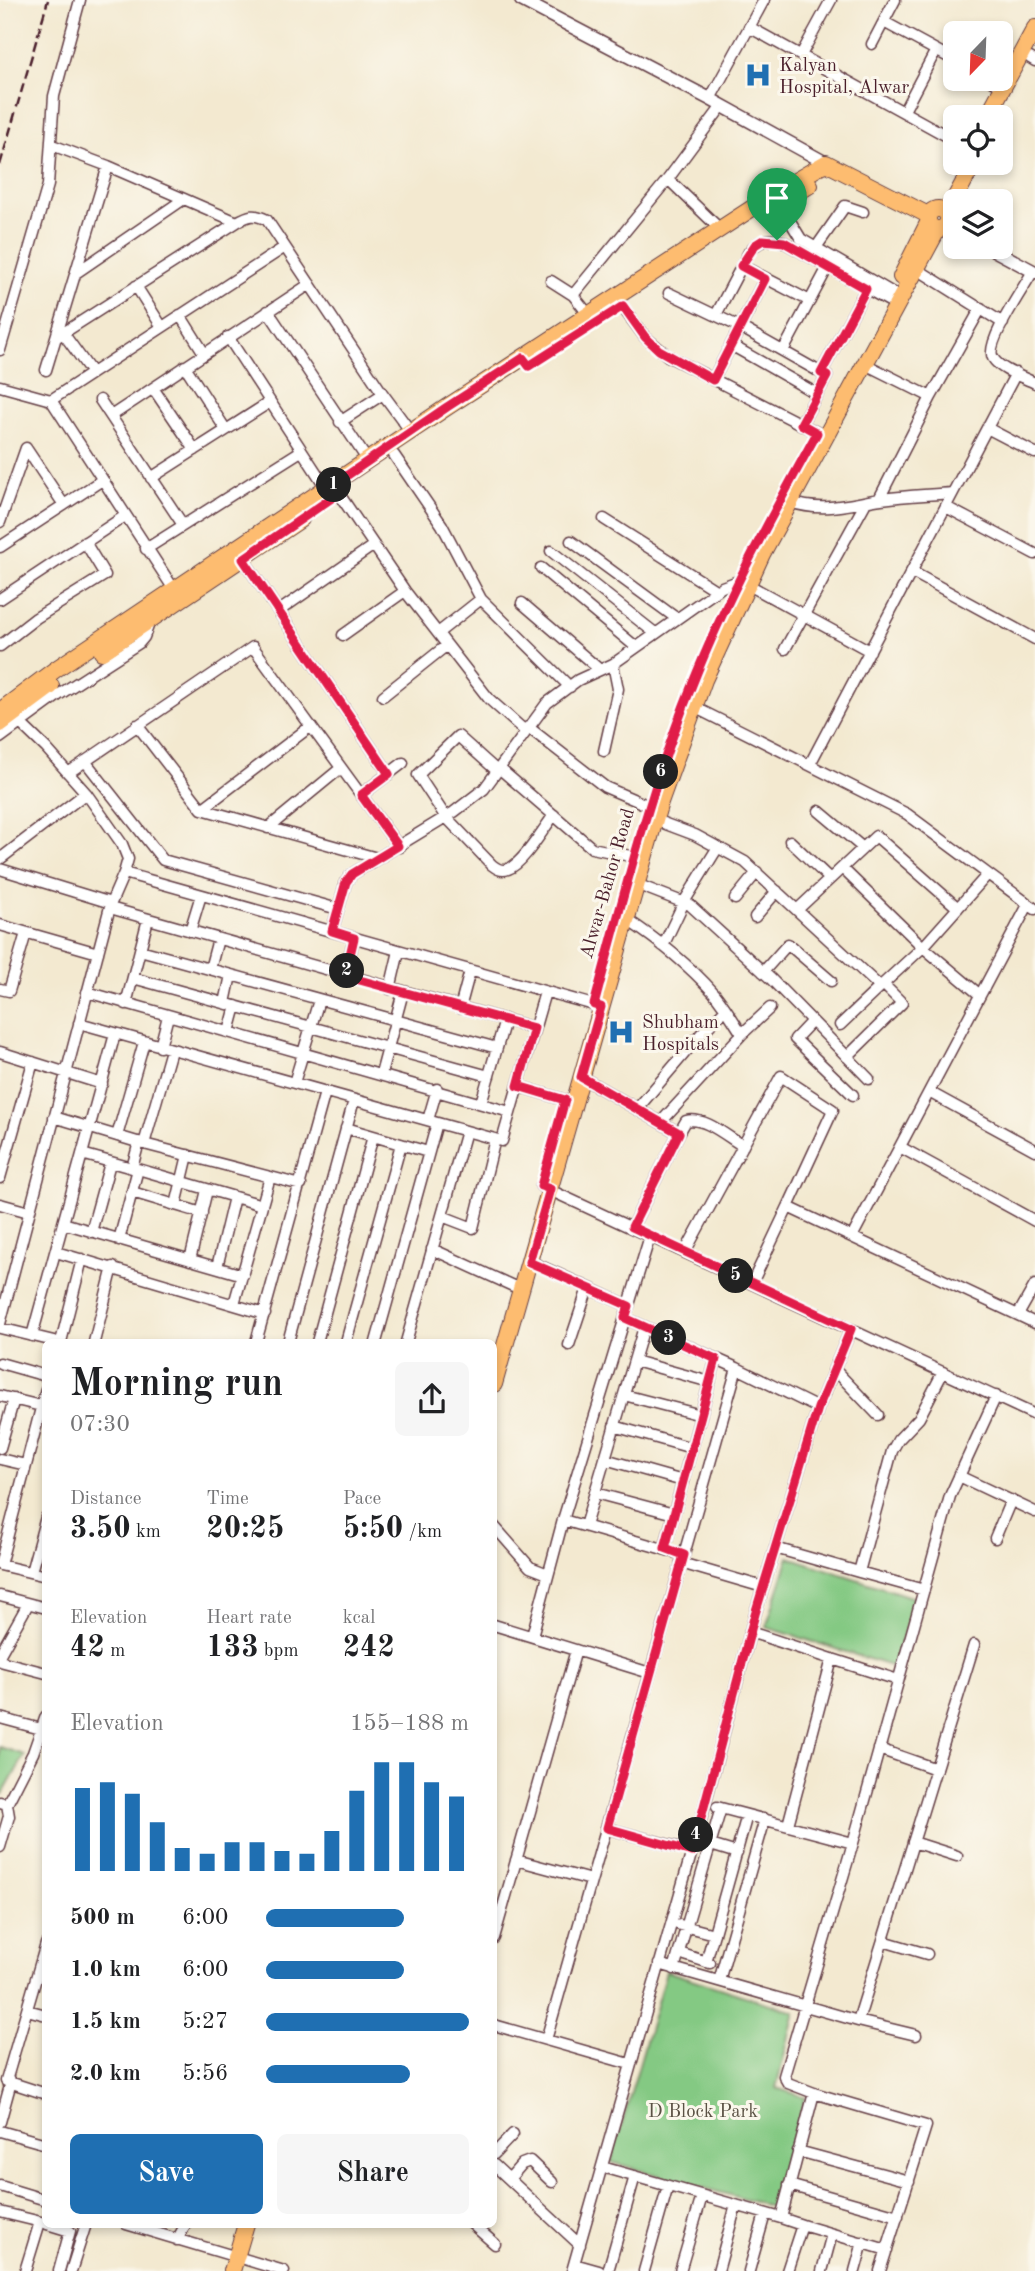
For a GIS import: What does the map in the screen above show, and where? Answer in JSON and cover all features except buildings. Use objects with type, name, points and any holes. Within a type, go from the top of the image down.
[{"type":"main road","points":[[1013,69],[1035,28]]},
{"type":"main road","points":[[1005,105],[1033,56]]},
{"type":"main road","points":[[0,724],[175,591],[333,489],[394,455],[589,315],[619,302],[720,229],[832,166],[940,221]]},
{"type":"main road","points":[[940,221],[958,175]]},
{"type":"main road","points":[[940,221],[967,175]]},
{"type":"main road","points":[[0,711],[47,676],[127,629],[150,621],[243,559],[368,461],[411,432],[526,362],[776,199]]},
{"type":"main road","name":"Alwar-Bahor Road","points":[[497,1341],[581,1077],[635,857],[742,583],[790,502],[821,435],[866,364],[940,221]]},
{"type":"main road","name":"Alwar-Bahor Road","points":[[497,1374],[529,1262],[565,1100],[626,919],[652,813],[691,686],[891,297],[940,221]]},
{"type":"main road","points":[[234,2264],[245,2228]]},
{"type":"street","points":[[0,349],[48,185],[54,96],[80,0]]},
{"type":"street","points":[[522,0],[832,166]]},
{"type":"street","points":[[710,99],[764,0]]},
{"type":"street","points":[[801,55],[831,0]]},
{"type":"street","points":[[872,44],[895,0]]},
{"type":"street","points":[[884,22],[943,54]]},
{"type":"street","points":[[749,27],[943,134]]},
{"type":"street","points":[[904,111],[936,50]]},
{"type":"street","points":[[572,295],[668,179],[722,106]]},
{"type":"street","points":[[52,145],[108,166],[237,222]]},
{"type":"street","points":[[47,370],[60,335],[108,166]]},
{"type":"street","points":[[668,179],[720,229]]},
{"type":"street","points":[[76,273],[184,199]]},
{"type":"street","points":[[776,199],[801,239],[891,297]]},
{"type":"street","points":[[815,249],[845,206],[863,212]]},
{"type":"street","points":[[60,335],[237,222],[249,215],[257,215],[267,220],[411,432]]},
{"type":"street","points":[[716,315],[755,245],[769,239],[784,242],[866,289],[891,297]]},
{"type":"street","points":[[51,400],[285,247]]},
{"type":"street","points":[[1010,259],[1034,272],[1003,323],[991,350],[993,358],[1035,383]]},
{"type":"street","points":[[741,266],[810,301]]},
{"type":"street","points":[[783,351],[828,267]]},
{"type":"street","points":[[917,270],[1003,323]]},
{"type":"street","points":[[713,380],[765,279]]},
{"type":"street","points":[[551,281],[572,295],[589,315]]},
{"type":"street","points":[[111,416],[310,284]]},
{"type":"street","points":[[136,286],[162,327]]},
{"type":"street","points":[[821,373],[866,289]]},
{"type":"street","points":[[669,293],[740,327],[827,376],[801,424]]},
{"type":"street","points":[[619,302],[645,337],[659,350],[821,435]]},
{"type":"street","points":[[879,499],[931,397],[981,308]]},
{"type":"street","points":[[268,311],[368,461]]},
{"type":"street","points":[[180,315],[204,353]]},
{"type":"street","points":[[60,335],[92,373]]},
{"type":"street","points":[[228,337],[301,451],[333,489],[405,591],[489,699],[605,787],[745,862],[902,1003],[847,1057]]},
{"type":"street","points":[[731,345],[817,394]]},
{"type":"street","points":[[866,364],[931,397]]},
{"type":"street","points":[[185,366],[226,430]]},
{"type":"street","points":[[810,764],[1016,373]]},
{"type":"street","points":[[0,386],[51,400],[175,591]]},
{"type":"street","points":[[153,388],[195,450]]},
{"type":"street","points":[[340,422],[383,394]]},
{"type":"street","points":[[100,400],[183,525]]},
{"type":"street","points":[[151,478],[270,402]]},
{"type":"street","points":[[987,428],[1035,453]]},
{"type":"street","points":[[0,522],[26,448],[64,505]]},
{"type":"street","points":[[146,548],[301,451]]},
{"type":"street","points":[[394,455],[442,524],[481,599],[570,687]]},
{"type":"street","points":[[0,547],[102,480]]},
{"type":"street","points":[[790,502],[810,509],[865,504],[879,499],[952,493]]},
{"type":"street","points":[[785,649],[865,504]]},
{"type":"street","points":[[946,507],[1035,554]]},
{"type":"street","points":[[0,599],[125,516]]},
{"type":"street","points":[[604,519],[717,591]]},
{"type":"street","points":[[571,541],[676,618]]},
{"type":"street","points":[[0,646],[36,618],[105,575],[85,542]]},
{"type":"street","points":[[279,611],[374,545]]},
{"type":"street","points":[[551,551],[655,633]]},
{"type":"street","points":[[243,559],[389,774]]},
{"type":"street","points":[[541,568],[636,647]]},
{"type":"street","points":[[912,572],[1035,639]]},
{"type":"street","points":[[332,931],[346,882],[352,874],[484,789],[547,703],[612,664],[717,591],[742,583],[870,651]]},
{"type":"street","points":[[342,635],[405,591]]},
{"type":"street","points":[[438,633],[481,599]]},
{"type":"street","points":[[522,603],[600,670]]},
{"type":"street","points":[[0,738],[78,682],[139,643],[150,621]]},
{"type":"street","points":[[383,696],[447,645]]},
{"type":"street","points":[[68,773],[253,647],[398,846]]},
{"type":"street","points":[[604,751],[618,689],[612,664]]},
{"type":"street","points":[[694,707],[907,814],[1031,907],[980,995],[852,1237]]},
{"type":"street","points":[[20,723],[86,793],[122,844],[128,859],[110,906],[0,1326],[46,1339]]},
{"type":"street","points":[[137,726],[202,809],[377,858]]},
{"type":"street","points":[[202,809],[310,726]]},
{"type":"street","points":[[554,816],[517,864],[507,870],[499,870],[445,816],[418,775],[458,736],[498,770],[554,816],[592,848],[635,857]]},
{"type":"street","points":[[85,761],[163,860],[338,909]]},
{"type":"street","points":[[361,795],[403,763]]},
{"type":"street","points":[[268,828],[341,768]]},
{"type":"street","points":[[0,859],[86,793]]},
{"type":"street","points":[[819,811],[863,848]]},
{"type":"street","points":[[798,909],[876,836],[958,908]]},
{"type":"street","points":[[790,841],[830,879]]},
{"type":"street","points":[[663,946],[684,902],[718,847]]},
{"type":"street","points":[[842,868],[923,947],[980,995]]},
{"type":"street","points":[[0,869],[190,932],[534,1028]]},
{"type":"street","points":[[735,899],[757,872]]},
{"type":"street","points":[[124,873],[597,1006]]},
{"type":"street","points":[[840,1025],[923,947],[988,874]]},
{"type":"street","points":[[636,884],[690,905],[763,972],[869,1079]]},
{"type":"street","points":[[755,917],[778,891]]},
{"type":"street","points":[[190,932],[201,895]]},
{"type":"street","points":[[126,1004],[148,919]]},
{"type":"street","points":[[626,919],[695,973],[742,1034]]},
{"type":"street","points":[[0,925],[98,953]]},
{"type":"street","points":[[0,989],[9,991],[26,933]]},
{"type":"street","points":[[345,976],[354,938]]},
{"type":"street","points":[[210,969],[218,939]]},
{"type":"street","points":[[763,972],[788,944],[831,981]]},
{"type":"street","points":[[140,950],[497,1048]]},
{"type":"street","points":[[390,989],[399,951]]},
{"type":"street","points":[[460,1008],[470,971]]},
{"type":"street","points":[[229,1032],[231,975]]},
{"type":"street","points":[[133,978],[489,1076]]},
{"type":"street","points":[[87,992],[437,1089],[510,1112]]},
{"type":"street","points":[[381,1074],[402,992]]},
{"type":"street","points":[[79,1023],[502,1141],[545,992]]},
{"type":"street","points":[[294,1083],[319,1000]]},
{"type":"street","points":[[661,1122],[742,1034],[770,1008]]},
{"type":"street","points":[[637,1109],[725,1010]]},
{"type":"street","points":[[82,1154],[132,1168],[166,1048],[168,1016]]},
{"type":"street","points":[[481,1103],[505,1020]]},
{"type":"street","points":[[812,1021],[795,1038],[853,1095]]},
{"type":"street","points":[[32,1336],[116,1034]]},
{"type":"street","points":[[117,1136],[145,1042]]},
{"type":"street","points":[[0,1052],[102,1084]]},
{"type":"street","points":[[0,1178],[33,1062]]},
{"type":"street","points":[[685,1252],[782,1076],[833,1110],[752,1283]]},
{"type":"street","points":[[581,1077],[679,1133]]},
{"type":"street","points":[[518,1086],[565,1100]]},
{"type":"street","points":[[377,1339],[428,1152],[437,1089]]},
{"type":"street","points":[[257,1339],[326,1092]]},
{"type":"street","points":[[929,1092],[1035,1150]]},
{"type":"street","points":[[289,1339],[354,1100]]},
{"type":"street","points":[[54,1117],[301,1185]]},
{"type":"street","points":[[632,1227],[686,1121],[702,1121],[743,1146]]},
{"type":"street","points":[[346,1128],[428,1152]]},
{"type":"street","points":[[407,1339],[466,1131]]},
{"type":"street","points":[[318,1339],[373,1136]]},
{"type":"street","points":[[442,1216],[473,1228],[495,1139]]},
{"type":"street","points":[[347,1339],[401,1144]]},
{"type":"street","points":[[900,1147],[1035,1221]]},
{"type":"street","points":[[176,1205],[188,1156]]},
{"type":"street","points":[[90,1231],[110,1163]]},
{"type":"street","points":[[118,1240],[138,1169],[262,1205]]},
{"type":"street","points":[[234,1304],[270,1177]]},
{"type":"street","points":[[545,1187],[1035,1415]]},
{"type":"street","points":[[190,1260],[208,1189]]},
{"type":"street","points":[[132,1192],[202,1213]]},
{"type":"street","points":[[216,1267],[234,1197]]},
{"type":"street","points":[[0,1204],[29,1212]]},
{"type":"street","points":[[788,1207],[1035,1323]]},
{"type":"street","points":[[63,1223],[243,1275]]},
{"type":"street","points":[[532,1636],[563,1520],[650,1236]]},
{"type":"street","points":[[432,1249],[513,1286]]},
{"type":"street","points":[[55,1252],[265,1314]]},
{"type":"street","points":[[60,1339],[82,1259]]},
{"type":"street","points":[[529,1262],[629,1306]]},
{"type":"street","points":[[95,1339],[113,1267]]},
{"type":"street","points":[[1018,1315],[1035,1285]]},
{"type":"street","points":[[569,1345],[588,1288]]},
{"type":"street","points":[[625,1318],[818,1408]]},
{"type":"street","points":[[585,1526],[644,1327]]},
{"type":"street","points":[[599,2271],[573,2267],[705,1804],[763,1587],[818,1408],[851,1329]]},
{"type":"street","points":[[665,1548],[716,1359]]},
{"type":"street","points":[[634,1361],[710,1382]]},
{"type":"street","points":[[0,1363],[42,1375]]},
{"type":"street","points":[[546,2040],[737,1368]]},
{"type":"street","points":[[834,1369],[878,1415]]},
{"type":"street","points":[[859,1572],[892,1451],[924,1409],[943,1372]]},
{"type":"street","points":[[624,1395],[701,1415]]},
{"type":"street","points":[[0,1396],[42,1410],[0,1565],[42,1575]]},
{"type":"street","points":[[880,2271],[926,2126],[814,2093],[788,2083],[784,2076],[853,1843],[950,1496],[996,1396]]},
{"type":"street","points":[[0,1448],[14,1399]]},
{"type":"street","points":[[614,1426],[692,1448]]},
{"type":"street","points":[[0,1458],[26,1465]]},
{"type":"street","points":[[605,1459],[683,1480]]},
{"type":"street","points":[[959,1476],[1035,1512]]},
{"type":"street","points":[[595,1493],[674,1514]]},
{"type":"street","points":[[995,1538],[1011,1500]]},
{"type":"street","points":[[563,1520],[665,1548],[683,1559],[763,1587]]},
{"type":"street","points":[[497,1529],[530,1567],[548,1574]]},
{"type":"street","points":[[31,1572],[42,1532]]},
{"type":"street","points":[[775,1548],[924,1590]]},
{"type":"street","points":[[0,1596],[42,1607]]},
{"type":"street","points":[[0,1654],[27,1604]]},
{"type":"street","points":[[497,1626],[650,1673]]},
{"type":"street","points":[[750,1632],[898,1680]]},
{"type":"street","points":[[858,2021],[974,1645]]},
{"type":"street","points":[[497,1914],[516,1860],[576,1650]]},
{"type":"street","points":[[788,1825],[832,1659]]},
{"type":"street","points":[[0,1661],[42,1672]]},
{"type":"street","points":[[0,1718],[41,1729],[33,1754],[3,1803],[9,1816],[0,1847]]},
{"type":"street","points":[[879,1749],[936,1769]]},
{"type":"street","points":[[705,1804],[853,1843]]},
{"type":"street","points":[[674,1969],[721,1808]]},
{"type":"street","points":[[706,1962],[747,1815]]},
{"type":"street","points":[[719,1981],[765,1819]]},
{"type":"street","points":[[607,1828],[693,1846],[710,1844],[737,1853]]},
{"type":"street","points":[[913,1842],[957,1856]]},
{"type":"street","points":[[516,1860],[592,1880]]},
{"type":"street","points":[[671,1923],[714,1934]]},
{"type":"street","points":[[883,1941],[927,1954]]},
{"type":"street","points":[[679,1953],[723,1967]]},
{"type":"street","points":[[42,1958],[6,2081],[42,2093]]},
{"type":"street","points":[[659,1964],[916,2035]]},
{"type":"street","points":[[27,2010],[42,2014]]},
{"type":"street","points":[[497,2026],[630,2064]]},
{"type":"street","points":[[0,2122],[11,2082]]},
{"type":"street","points":[[780,2218],[814,2093]]},
{"type":"street","points":[[0,2131],[42,2143]]},
{"type":"street","points":[[497,2151],[513,2134]]},
{"type":"street","points":[[799,2151],[909,2181]]},
{"type":"street","points":[[509,2179],[523,2164],[530,2161],[552,2182]]},
{"type":"street","points":[[601,2167],[887,2250]]},
{"type":"street","points":[[497,2168],[579,2245]]},
{"type":"street","points":[[608,2271],[635,2176]]},
{"type":"street","points":[[789,2185],[898,2216]]},
{"type":"street","points":[[0,2186],[42,2199]]},
{"type":"street","points":[[644,2271],[668,2186]]},
{"type":"street","points":[[680,2271],[702,2196]]},
{"type":"street","points":[[718,2271],[736,2205]]},
{"type":"street","points":[[0,2212],[42,2222]]},
{"type":"street","points":[[749,2271],[765,2214]]},
{"type":"street","points":[[787,2271],[802,2225]]},
{"type":"street","points":[[25,2271],[42,2228]]},
{"type":"street","points":[[59,2271],[70,2231],[60,2228]]},
{"type":"street","points":[[71,2271],[85,2228]]},
{"type":"street","points":[[139,2228],[177,2240],[234,2264],[284,2271]]},
{"type":"street","points":[[177,2240],[184,2228]]},
{"type":"street","points":[[477,2228],[495,2244]]},
{"type":"street","points":[[822,2271],[832,2234]]},
{"type":"street","points":[[855,2271],[863,2242]]},
{"type":"green space","points":[[789,1557],[914,1598],[894,1667],[766,1627]]},
{"type":"green space","points":[[0,1747],[25,1755],[3,1794],[0,1793]]},
{"type":"green space","name":"D Block Park","points":[[666,1971],[795,2012],[776,2088],[805,2097],[776,2208],[611,2162]]},
{"type":"railway","points":[[0,165],[48,0]]},
{"type":"place","name":"Kalyan Hospital, Alwar","points":[[758,75]]},
{"type":"place","name":"Shubham Hospitals","points":[[621,1032]]},
{"type":"route","points":[[763,240],[777,240],[866,289],[821,373],[827,376],[801,424],[817,433],[738,581],[691,686],[671,741],[649,806],[594,1005],[601,1007],[581,1077],[679,1133],[632,1227],[851,1329],[818,1408],[755,1614],[692,1852],[607,1828],[684,1555],[665,1548],[716,1359],[625,1318],[629,1306],[529,1262],[550,1189],[541,1186],[565,1100],[518,1086],[534,1028],[345,976],[354,938],[332,931],[346,882],[359,868],[398,846],[361,795],[389,774],[243,559],[339,493],[333,485],[447,407],[523,358],[529,366],[623,306],[645,337],[659,350],[713,380],[765,279],[741,266],[755,245],[763,240]]}]
